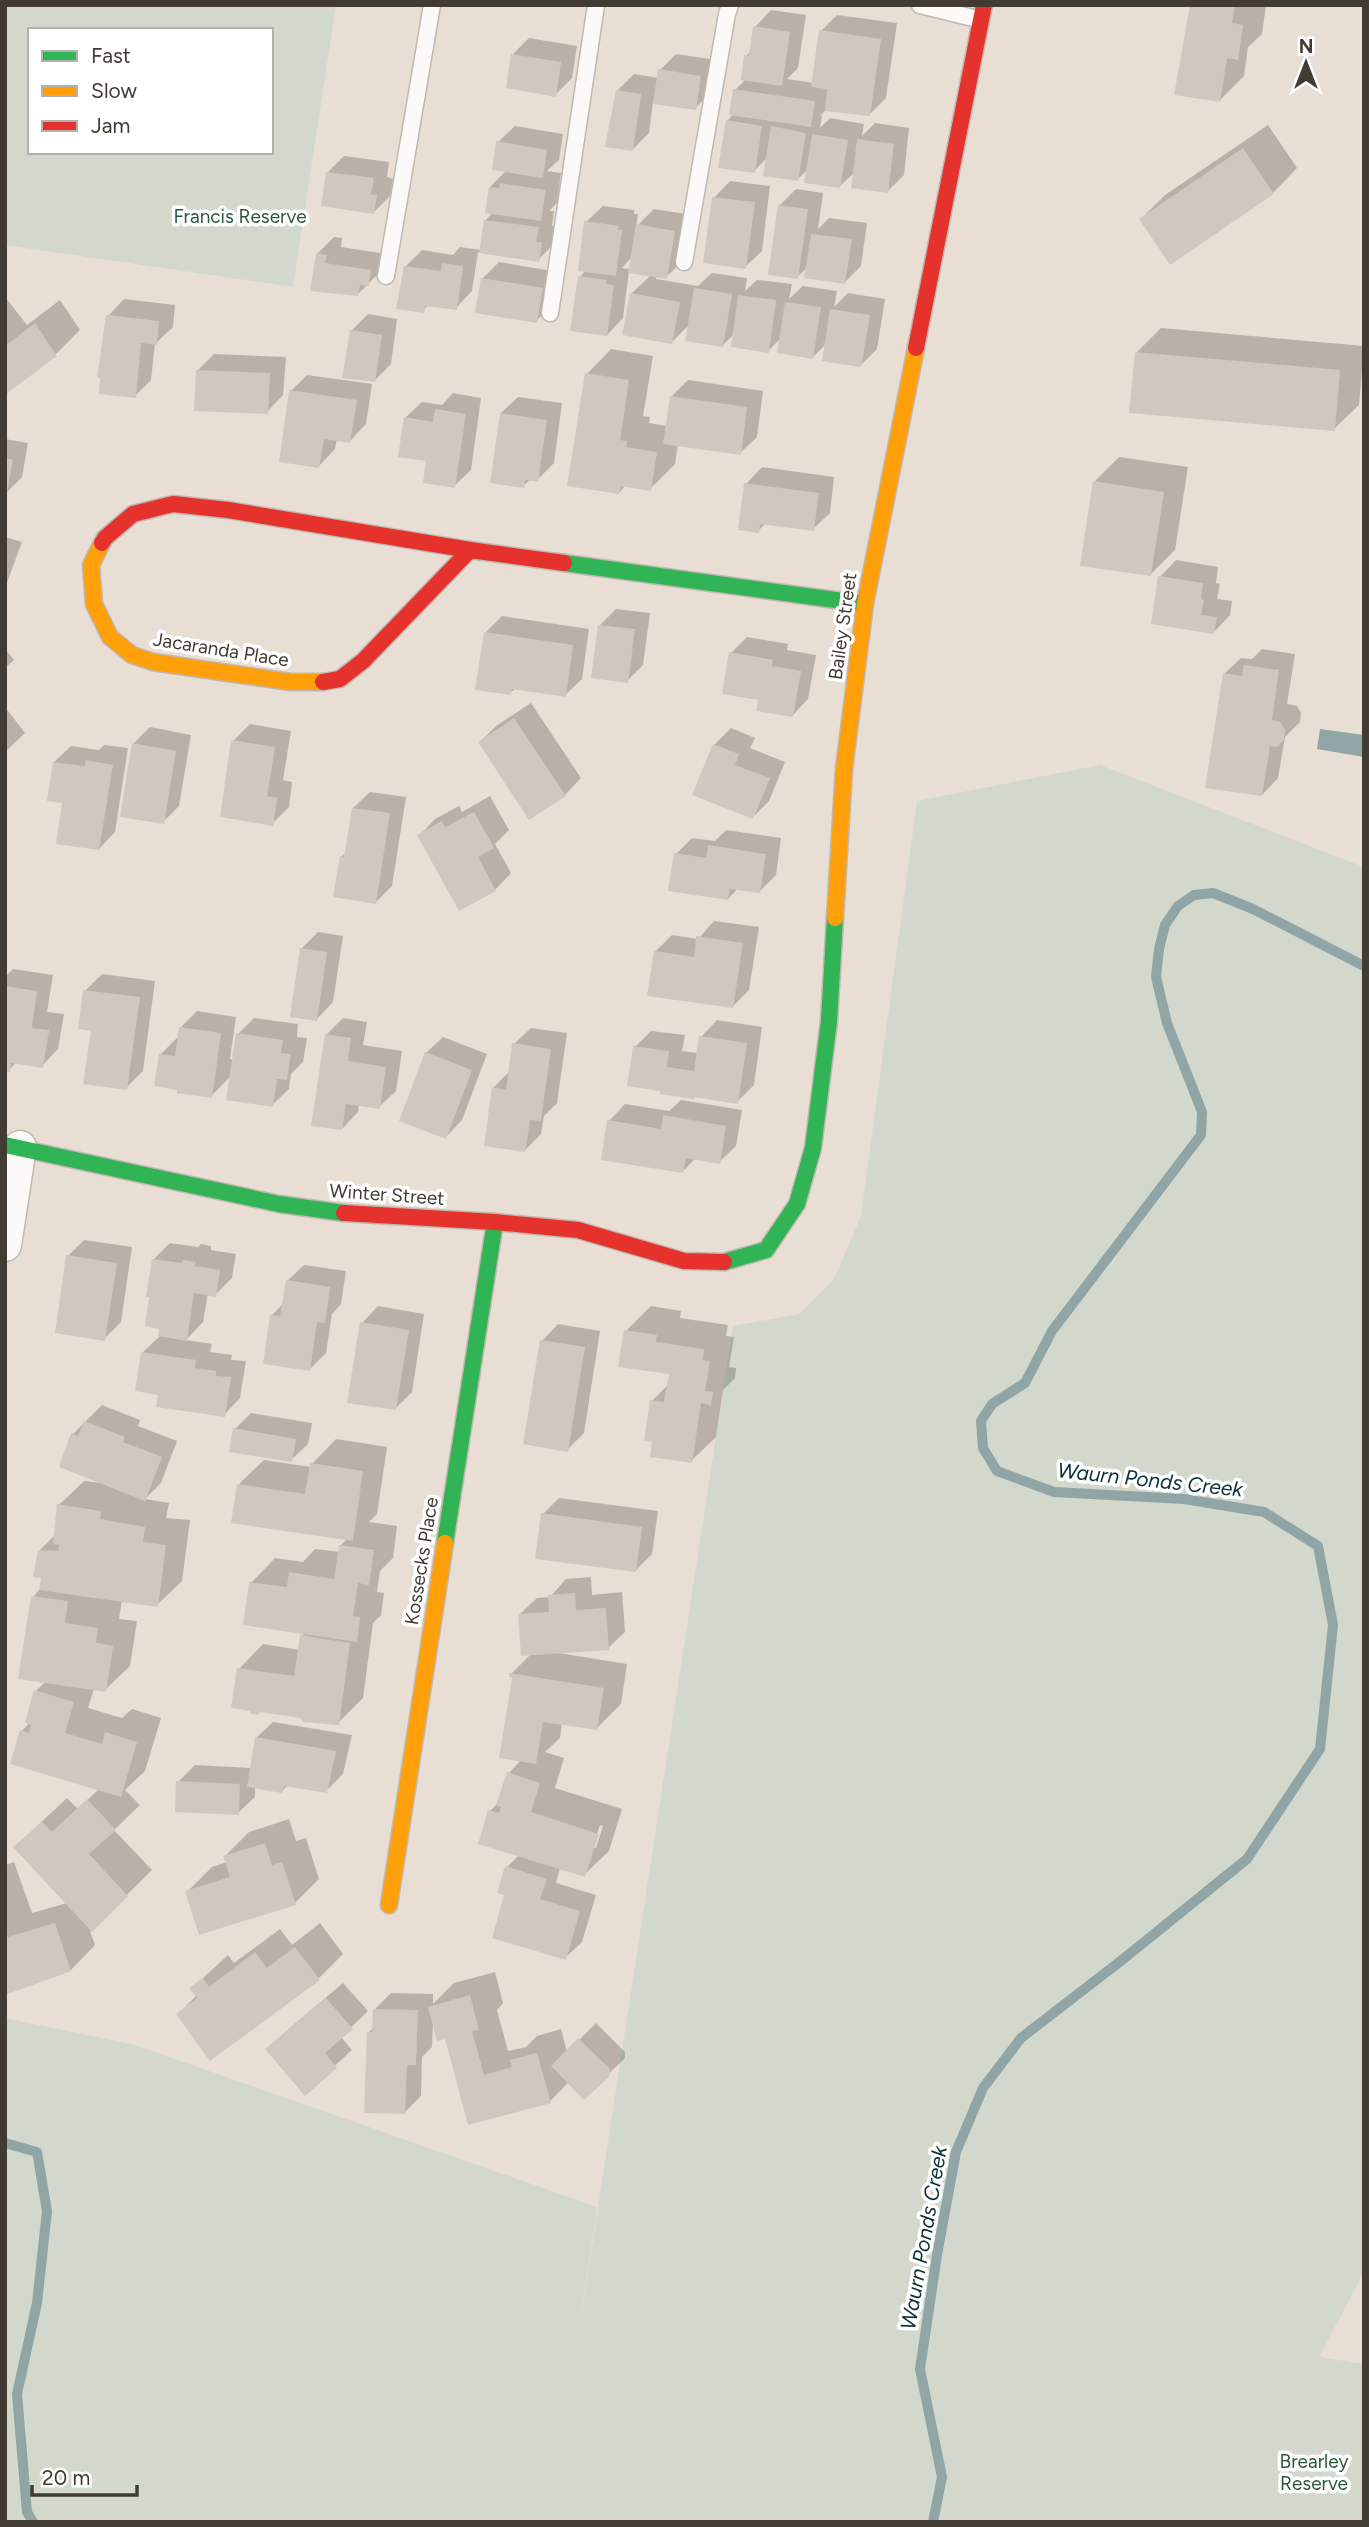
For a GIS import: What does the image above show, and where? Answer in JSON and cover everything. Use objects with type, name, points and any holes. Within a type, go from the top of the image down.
[{"type":"street","name":"Bailey Street","points":[[765,1250],[797,1204],[813,1148],[829,1021],[844,769],[864,604],[983,13]]},
{"type":"street","name":"Jacaranda Place","points":[[470,550],[363,661],[340,679],[314,683],[290,682],[153,662],[132,655],[110,637],[94,604],[91,565],[105,538],[133,514],[173,504],[228,510],[470,550],[864,604]]},
{"type":"street","name":"Winter Street","points":[[12,1146],[279,1204],[350,1214],[495,1222],[578,1230],[684,1261],[730,1262],[765,1250]]},
{"type":"street","points":[[5,1245],[12,1146]]},
{"type":"street","name":"Kossecks Place","points":[[389,1905],[495,1222]]},
{"type":"lane","points":[[386,276],[432,5]]},
{"type":"lane","points":[[550,313],[596,5]]},
{"type":"lane","points":[[684,262],[730,5]]},
{"type":"lane","points":[[920,5],[983,13]]},
{"type":"green space","name":"Francis Reserve","points":[[5,5],[336,5],[293,287],[5,245]]},
{"type":"green space","name":"Brearley Reserve","points":[[1100,765],[1364,867],[1364,2272],[1319,2357],[1364,2364],[1364,2522],[5,2522],[5,2018],[135,2045],[597,2207],[574,2364],[733,1326],[799,1314],[834,1279],[861,1216],[917,801]]},
{"type":"shaded area","points":[[1320,729],[1364,735],[1364,757],[1317,749]]},
{"type":"building","points":[[1190,5],[1235,5],[1232,23],[1243,25],[1238,60],[1227,58],[1220,102],[1174,95]]},
{"type":"building","points":[[753,26],[790,32],[782,86],[741,80],[744,55],[749,56]]},
{"type":"building","points":[[819,30],[881,39],[870,116],[825,111],[827,89],[811,87]]},
{"type":"building","points":[[511,54],[561,62],[556,97],[506,88]]},
{"type":"building","points":[[658,69],[701,76],[696,110],[653,104]]},
{"type":"building","points":[[733,89],[815,101],[811,127],[729,115]]},
{"type":"building","points":[[616,90],[641,94],[633,151],[605,147]]},
{"type":"building","points":[[726,120],[762,126],[755,173],[718,168]]},
{"type":"building","points":[[771,126],[806,133],[798,181],[763,176]]},
{"type":"building","points":[[812,134],[848,140],[840,188],[804,183]]},
{"type":"building","points":[[857,139],[894,144],[888,193],[851,188]]},
{"type":"building","points":[[496,141],[547,150],[543,178],[492,170]]},
{"type":"building","points":[[1243,148],[1274,194],[1170,265],[1139,219]]},
{"type":"building","points":[[326,172],[374,178],[371,194],[377,195],[374,214],[321,206]]},
{"type":"building","points":[[500,183],[546,190],[541,221],[485,213],[489,187],[499,188]]},
{"type":"building","points":[[712,197],[755,202],[746,269],[703,263]]},
{"type":"building","points":[[778,205],[808,209],[798,279],[768,275]]},
{"type":"building","points":[[484,220],[539,227],[536,242],[542,242],[539,262],[479,253]]},
{"type":"building","points":[[584,221],[619,226],[618,230],[622,230],[616,276],[578,271]]},
{"type":"building","points":[[636,224],[675,231],[667,279],[628,273]]},
{"type":"building","points":[[811,234],[852,239],[845,284],[804,278]]},
{"type":"building","points":[[316,253],[327,255],[325,263],[371,270],[369,286],[360,285],[358,296],[310,291]]},
{"type":"building","points":[[442,263],[463,266],[457,310],[425,306],[424,313],[396,309],[404,266],[441,271]]},
{"type":"building","points":[[578,276],[606,280],[606,284],[614,285],[607,336],[570,331]]},
{"type":"building","points":[[481,278],[543,288],[537,323],[475,313]]},
{"type":"building","points":[[694,288],[732,294],[723,347],[685,341]]},
{"type":"building","points":[[630,293],[680,302],[672,344],[622,335]]},
{"type":"building","points":[[738,295],[776,300],[769,353],[731,347]]},
{"type":"building","points":[[785,302],[821,307],[813,359],[777,353]]},
{"type":"building","points":[[830,309],[870,315],[861,367],[822,361]]},
{"type":"building","points":[[106,315],[159,321],[157,345],[141,343],[136,398],[99,394],[100,378],[97,378]]},
{"type":"building","points":[[35,323],[57,356],[5,395],[5,346]]},
{"type":"building","points":[[350,330],[382,335],[375,382],[342,378]]},
{"type":"building","points":[[1135,352],[1340,370],[1335,431],[1129,413]]},
{"type":"building","points":[[196,370],[270,373],[268,414],[194,411]]},
{"type":"building","points":[[585,373],[629,380],[620,440],[627,441],[626,447],[657,452],[651,491],[621,486],[619,494],[567,486]]},
{"type":"building","points":[[289,390],[357,400],[350,443],[324,439],[319,468],[279,462]]},
{"type":"building","points":[[670,396],[747,407],[741,455],[663,444]]},
{"type":"building","points":[[435,409],[466,414],[455,488],[423,483],[426,461],[398,457],[404,417],[433,422]]},
{"type":"building","points":[[500,413],[547,420],[538,482],[525,480],[524,488],[490,483]]},
{"type":"building","points":[[5,458],[13,460],[7,492],[5,492]]},
{"type":"building","points":[[1093,481],[1164,492],[1151,576],[1080,566]]},
{"type":"building","points":[[744,483],[819,493],[814,531],[760,524],[759,533],[738,530]]},
{"type":"building","points":[[1158,576],[1203,583],[1201,615],[1217,617],[1214,634],[1151,624]]},
{"type":"building","points":[[598,625],[635,629],[628,683],[591,678]]},
{"type":"building","points":[[484,632],[573,645],[566,697],[512,689],[511,695],[475,690]]},
{"type":"building","points":[[729,652],[773,660],[772,666],[801,671],[793,717],[756,711],[758,700],[722,694]]},
{"type":"building","points":[[1244,665],[1279,670],[1272,720],[1280,722],[1285,730],[1284,740],[1277,747],[1270,746],[1262,796],[1205,788],[1223,673],[1242,676]]},
{"type":"building","points":[[514,718],[566,796],[529,820],[478,742]]},
{"type":"building","points":[[231,740],[275,747],[267,796],[277,798],[273,826],[220,817]]},
{"type":"building","points":[[132,743],[176,751],[164,824],[120,817]]},
{"type":"building","points":[[713,744],[739,754],[735,765],[770,778],[753,819],[692,795]]},
{"type":"building","points":[[86,760],[113,765],[99,850],[56,844],[62,803],[47,801],[53,762],[85,766]]},
{"type":"building","points":[[352,808],[390,813],[376,904],[333,897],[340,856],[344,857]]},
{"type":"building","points":[[474,812],[494,848],[478,857],[496,891],[459,911],[417,835],[442,821],[445,827]]},
{"type":"building","points":[[708,845],[766,854],[760,893],[730,889],[728,900],[668,891],[674,853],[706,858]]},
{"type":"building","points":[[696,936],[743,943],[733,1008],[647,996],[654,951],[694,957]]},
{"type":"building","points":[[300,948],[327,952],[317,1021],[290,1017]]},
{"type":"building","points":[[5,986],[37,991],[32,1028],[49,1030],[43,1068],[11,1063],[10,1072],[5,1071]]},
{"type":"building","points":[[83,990],[140,997],[127,1090],[83,1084],[91,1031],[78,1029]]},
{"type":"building","points":[[179,1027],[221,1033],[212,1098],[177,1093],[177,1090],[154,1086],[159,1054],[175,1056]]},
{"type":"building","points":[[236,1033],[283,1040],[281,1053],[291,1054],[287,1080],[277,1079],[273,1107],[226,1100]]},
{"type":"building","points":[[325,1034],[351,1038],[348,1061],[386,1067],[380,1109],[346,1104],[342,1130],[311,1126]]},
{"type":"building","points":[[699,1036],[747,1043],[738,1104],[660,1094],[660,1091],[627,1086],[633,1046],[669,1051],[667,1067],[694,1071]]},
{"type":"building","points":[[512,1043],[551,1049],[541,1121],[530,1120],[525,1152],[484,1146],[492,1087],[506,1090]]},
{"type":"building","points":[[425,1052],[472,1070],[446,1139],[399,1121]]},
{"type":"building","points":[[663,1115],[726,1126],[720,1164],[686,1158],[683,1173],[601,1160],[607,1120],[661,1129]]},
{"type":"building","points":[[66,1255],[117,1263],[105,1341],[55,1333]]},
{"type":"building","points":[[152,1259],[196,1262],[195,1266],[220,1270],[216,1297],[194,1293],[187,1341],[158,1336],[159,1329],[145,1326]]},
{"type":"building","points":[[286,1280],[330,1287],[325,1323],[317,1322],[310,1371],[263,1364],[270,1315],[280,1316]]},
{"type":"building","points":[[360,1322],[409,1330],[396,1410],[347,1403]]},
{"type":"building","points":[[624,1330],[657,1335],[656,1342],[704,1349],[703,1360],[710,1361],[705,1391],[713,1392],[711,1405],[701,1403],[692,1463],[650,1457],[652,1442],[644,1441],[650,1400],[664,1402],[669,1374],[618,1367]]},
{"type":"building","points":[[540,1340],[585,1347],[568,1452],[523,1444]]},
{"type":"building","points":[[141,1352],[196,1360],[195,1368],[216,1371],[216,1376],[231,1377],[225,1417],[156,1407],[158,1395],[135,1391]]},
{"type":"building","points":[[84,1421],[125,1437],[123,1442],[162,1457],[145,1501],[59,1467],[71,1433],[78,1436]]},
{"type":"building","points":[[233,1428],[296,1439],[292,1462],[229,1452]]},
{"type":"building","points":[[310,1463],[363,1471],[353,1541],[231,1523],[237,1484],[305,1494]]},
{"type":"building","points":[[57,1504],[101,1511],[100,1519],[145,1527],[143,1542],[166,1545],[158,1607],[39,1590],[41,1578],[33,1577],[38,1550],[58,1551],[59,1545],[53,1544]]},
{"type":"building","points":[[541,1513],[642,1527],[636,1572],[535,1559]]},
{"type":"building","points":[[339,1545],[374,1550],[369,1585],[358,1583],[353,1616],[360,1617],[357,1642],[243,1625],[249,1582],[287,1587],[289,1572],[334,1579]]},
{"type":"building","points":[[575,1593],[576,1610],[606,1608],[609,1650],[521,1656],[518,1614],[549,1612],[548,1595]]},
{"type":"building","points":[[31,1596],[68,1601],[65,1623],[98,1628],[96,1643],[113,1646],[106,1692],[18,1679]]},
{"type":"building","points":[[300,1635],[350,1643],[339,1725],[303,1722],[300,1718],[260,1712],[258,1715],[251,1714],[250,1711],[231,1708],[237,1668],[294,1676]]},
{"type":"building","points":[[509,1673],[604,1688],[597,1730],[543,1722],[536,1764],[499,1758],[512,1678]]},
{"type":"building","points":[[34,1690],[74,1702],[65,1733],[102,1744],[105,1732],[137,1742],[121,1797],[10,1764],[20,1730],[29,1733],[31,1725],[25,1722]]},
{"type":"building","points":[[255,1737],[336,1751],[327,1793],[284,1786],[282,1793],[247,1787]]},
{"type":"building","points":[[507,1772],[540,1783],[531,1812],[599,1834],[585,1877],[478,1844],[488,1810],[499,1813],[501,1807],[496,1805]]},
{"type":"building","points":[[176,1781],[240,1784],[239,1815],[175,1812]]},
{"type":"building","points":[[87,1799],[116,1830],[89,1854],[128,1896],[92,1932],[13,1847],[42,1822],[52,1832]]},
{"type":"building","points":[[265,1843],[272,1865],[282,1862],[296,1905],[199,1935],[185,1891],[230,1877],[223,1856]]},
{"type":"building","points":[[505,1866],[547,1879],[540,1899],[580,1911],[566,1960],[492,1938],[504,1895],[497,1893]]},
{"type":"building","points":[[55,1923],[71,1971],[5,1995],[5,1931],[8,1937]]},
{"type":"building","points":[[295,1947],[320,1980],[210,2061],[176,2014],[197,1998],[189,1988],[203,1978],[209,1987],[255,1952],[267,1968]]},
{"type":"building","points":[[470,1995],[479,2030],[472,2031],[484,2075],[512,2067],[510,2060],[537,2053],[551,2103],[468,2125],[445,2039],[437,2041],[428,2007]]},
{"type":"building","points":[[326,1998],[353,2029],[325,2053],[337,2068],[305,2096],[265,2049]]},
{"type":"building","points":[[373,2009],[418,2010],[416,2065],[407,2065],[405,2114],[364,2113],[367,2032],[372,2032]]},
{"type":"building","points":[[578,2038],[610,2069],[609,2077],[584,2100],[551,2066]]},
{"type":"waterway","name":"Waurn Ponds Creek","points":[[933,2522],[942,2477],[920,2369],[956,2152],[983,2088],[1021,2038],[1247,1859],[1320,1749],[1333,1625],[1318,1546],[1264,1512],[1184,1499],[1054,1492],[997,1471],[983,1448],[981,1421],[992,1404],[1025,1383],[1052,1331],[1201,1135],[1202,1112],[1167,1023],[1156,977],[1165,925],[1178,906],[1194,895],[1213,893],[1253,909],[1364,966]]},
{"type":"waterway","name":"Waurn Ponds Creek","points":[[5,2143],[37,2152],[47,2211],[37,2303],[17,2394],[27,2512],[33,2522]]},
{"type":"traffic: fast","points":[[564,563],[865,604]]},
{"type":"traffic: fast","points":[[724,1262],[766,1250],[797,1204],[813,1148],[829,1021],[835,918]]},
{"type":"traffic: fast","points":[[5,1145],[279,1204],[344,1213]]},
{"type":"traffic: fast","points":[[445,1543],[495,1222]]},
{"type":"traffic: slow","points":[[835,918],[844,769],[865,604],[916,348]]},
{"type":"traffic: slow","points":[[102,543],[91,565],[94,604],[110,637],[132,655],[153,662],[290,682],[323,682]]},
{"type":"traffic: slow","points":[[389,1905],[445,1543]]},
{"type":"traffic: jam","points":[[916,348],[984,5]]},
{"type":"traffic: jam","points":[[102,543],[133,514],[173,504],[228,510],[470,550]]},
{"type":"traffic: jam","points":[[323,682],[340,679],[363,661],[470,550],[564,563]]},
{"type":"traffic: jam","points":[[344,1213],[578,1230],[684,1261],[724,1262]]}]
